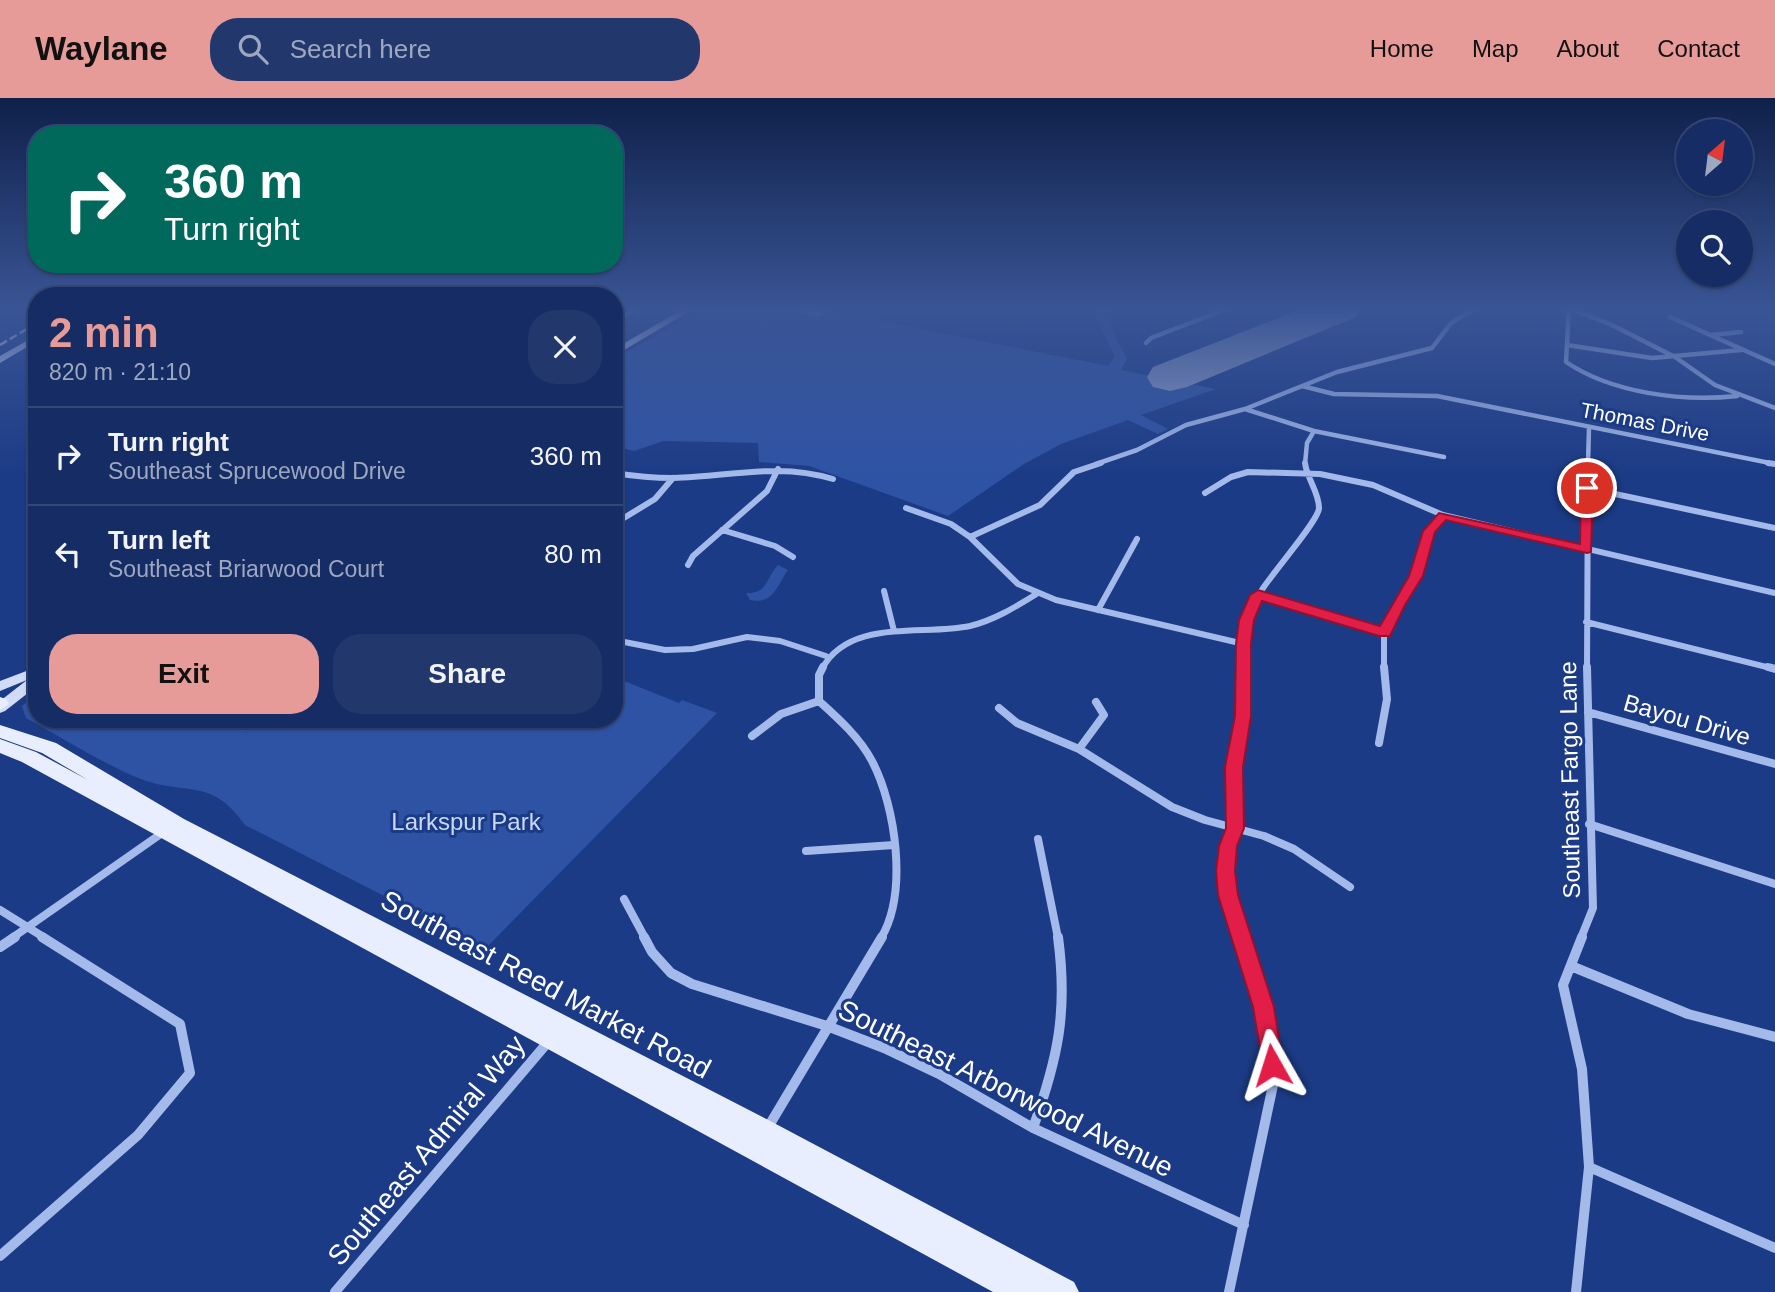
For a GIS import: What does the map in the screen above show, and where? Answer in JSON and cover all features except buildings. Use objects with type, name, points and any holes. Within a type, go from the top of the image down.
[{"type":"main road","points":[[0,686],[28,675]]},
{"type":"main road","points":[[0,705],[28,685]]},
{"type":"main road","name":"Southeast Reed Market Road","points":[[0,731],[48,748],[76,762],[171,828],[552,1037],[1064,1292]]},
{"type":"main road","name":"Southeast Reed Market Road","points":[[0,747],[29,757],[171,828],[760,1140],[1022,1292]]},
{"type":"street","points":[[970,537],[1040,505],[1074,472],[1091,464],[1137,450],[1204,418],[1245,409],[1337,372],[1370,364]]},
{"type":"street","points":[[1568,364],[1576,371],[1604,382],[1699,399],[1722,400],[1737,396]]},
{"type":"street","points":[[1685,364],[1715,385],[1737,396],[1775,408]]},
{"type":"street","name":"Thomas Drive","points":[[1302,386],[1334,394],[1437,396],[1775,464]]},
{"type":"street","points":[[1245,409],[1314,431],[1444,457]]},
{"type":"street","name":"Southeast Fargo Lane","points":[[1576,1292],[1589,1167],[1582,1069],[1563,985],[1593,908],[1586,622],[1589,427]]},
{"type":"street","points":[[1229,1292],[1273,1085],[1271,1044],[1263,1007],[1228,895],[1225,871],[1228,846],[1235,828],[1234,767],[1243,716],[1244,644],[1247,620],[1258,595],[1293,545],[1316,521],[1320,508],[1315,489],[1306,473],[1307,443],[1314,431]]},
{"type":"street","points":[[623,474],[673,478],[748,469],[778,469],[802,470],[833,479]]},
{"type":"street","points":[[688,565],[693,556],[767,491],[778,469]]},
{"type":"street","points":[[1205,493],[1231,477],[1248,472],[1306,473],[1373,485],[1444,515],[1775,593]]},
{"type":"street","points":[[623,519],[657,499],[667,490],[673,478]]},
{"type":"street","points":[[1587,488],[1775,528]]},
{"type":"street","points":[[906,509],[951,524],[970,537],[1002,571],[1038,593],[1244,644]]},
{"type":"street","points":[[1379,743],[1387,699],[1384,632],[1397,605],[1416,576],[1429,531],[1444,515]]},
{"type":"street","points":[[723,530],[775,545],[793,557]]},
{"type":"street","points":[[1098,610],[1137,539]]},
{"type":"street","points":[[884,591],[894,631]]},
{"type":"street","points":[[760,1140],[890,924],[896,900],[894,845],[884,791],[871,760],[841,721],[819,701],[817,677],[826,656],[849,643],[894,631],[965,627],[1001,617],[1038,593]]},
{"type":"street","points":[[1258,595],[1384,632]]},
{"type":"street","points":[[1586,622],[1775,669]]},
{"type":"street","points":[[623,642],[665,650],[693,649],[747,637],[780,641],[826,656]]},
{"type":"street","points":[[752,736],[781,715],[819,701]]},
{"type":"street","points":[[1079,749],[1104,715],[1096,702]]},
{"type":"street","points":[[999,708],[1017,723],[1079,749],[1172,807],[1264,836],[1294,849],[1350,887]]},
{"type":"street","name":"Bayou Drive","points":[[1588,712],[1775,764]]},
{"type":"street","points":[[1589,824],[1775,884]]},
{"type":"street","points":[[0,947],[171,828]]},
{"type":"street","points":[[1033,1128],[1054,1064],[1062,1020],[1060,938],[1038,839]]},
{"type":"street","points":[[806,851],[894,845]]},
{"type":"street","name":"Southeast Arborwood Avenue","points":[[624,899],[652,952],[671,973],[692,984],[827,1026],[939,1074],[1033,1128],[1244,1225]]},
{"type":"street","points":[[0,910],[180,1024],[190,1073],[138,1135],[0,1256]]},
{"type":"street","points":[[1571,966],[1688,1014],[1775,1037]]},
{"type":"street","name":"Southeast Admiral Way","points":[[335,1292],[552,1037]]},
{"type":"street","points":[[1589,1167],[1775,1248]]},
{"type":"green space","points":[[623,364],[1096,364],[1108,366],[1124,364],[1121,370],[1216,389],[1141,415],[1168,429],[1158,434],[1128,420],[1061,444],[1024,464],[948,516],[809,466],[759,462],[758,443],[663,441],[634,451],[623,448]]},
{"type":"green space","points":[[778,565],[788,570],[770,597],[765,600],[750,600],[746,593],[762,588]]},
{"type":"green space","name":"Larkspur Park","points":[[623,681],[679,703],[682,700],[717,713],[486,948],[245,825],[233,810],[209,794],[141,779],[98,759],[44,728],[623,728]]},
{"type":"green space","name":"Larkspur Park","points":[[28,701],[28,719],[26,718],[22,706]]},
{"type":"runway","points":[[1170,377],[1203,364]]},
{"type":"route","points":[[1272,1065],[1271,1044],[1263,1007],[1228,895],[1225,871],[1228,846],[1235,828],[1234,767],[1243,716],[1244,644],[1247,620],[1258,595],[1384,632],[1397,605],[1416,576],[1429,531],[1444,515],[1587,550],[1587,488]]}]
